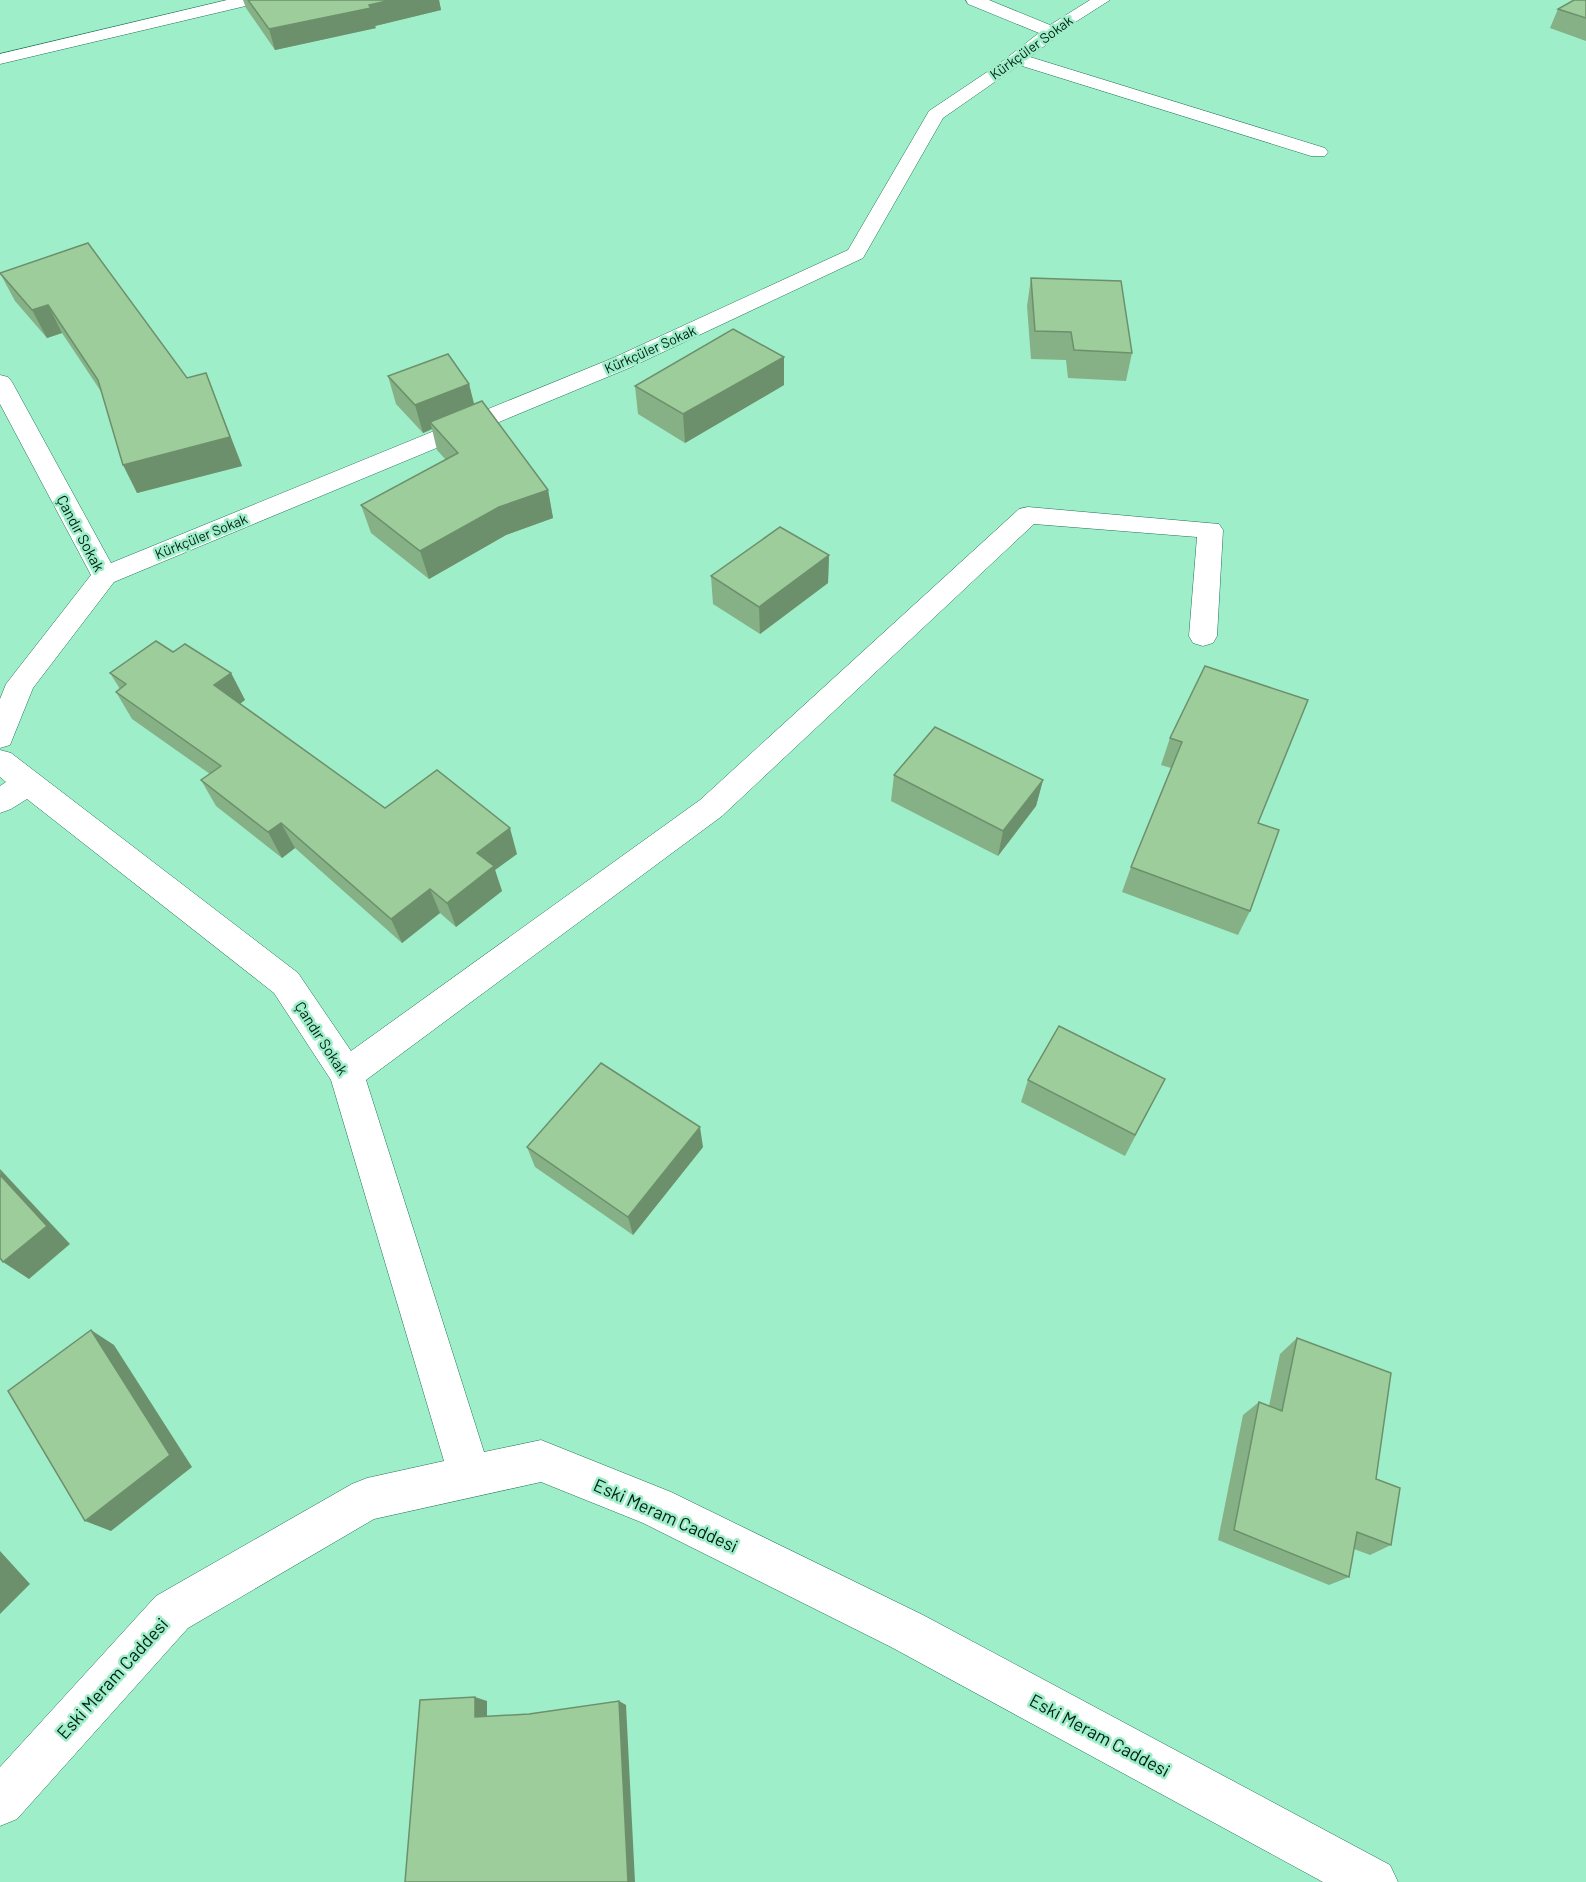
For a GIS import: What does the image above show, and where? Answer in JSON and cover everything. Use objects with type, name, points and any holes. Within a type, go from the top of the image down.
[{"type":"street","points":[[0,59],[248,0]]},
{"type":"street","points":[[974,0],[1052,32]]},
{"type":"street","name":"Kürkçüler Sokak","points":[[105,576],[621,363],[856,254],[936,114],[1017,58],[1071,16],[1102,0]]},
{"type":"street","points":[[1017,58],[1318,152]]},
{"type":"street","name":"Çandır Sokak","points":[[0,382],[105,576],[20,684],[0,737]]},
{"type":"street","points":[[347,1074],[711,808],[1028,515],[1210,530],[1203,636]]},
{"type":"street","name":"Çandır Sokak","points":[[0,761],[14,792],[286,982],[347,1074],[470,1476]]},
{"type":"street","name":"Eski Meram Caddesi","points":[[0,1802],[172,1612],[367,1499],[541,1461],[656,1508],[907,1631],[1374,1882]]},
{"type":"building","points":[[248,0],[391,0],[369,5],[371,8],[269,29]]},
{"type":"building","points":[[1574,0],[1586,0],[1586,18],[1558,9]]},
{"type":"building","points":[[88,243],[187,378],[206,373],[230,437],[123,465],[98,380],[48,305],[32,310],[0,273]]},
{"type":"building","points":[[1031,278],[1121,281],[1132,353],[1074,350],[1071,332],[1035,331]]},
{"type":"building","points":[[733,329],[784,357],[683,414],[635,386]]},
{"type":"building","points":[[448,354],[469,384],[415,405],[388,376]]},
{"type":"building","points":[[482,401],[548,490],[499,507],[420,551],[361,505],[458,453],[430,422]]},
{"type":"building","points":[[780,527],[829,555],[759,607],[711,576]]},
{"type":"building","points":[[156,641],[173,652],[185,644],[231,673],[214,685],[385,808],[437,770],[510,828],[477,853],[494,866],[447,903],[430,889],[391,919],[281,823],[268,832],[201,780],[221,766],[116,692],[126,684],[110,673]]},
{"type":"building","points":[[1205,666],[1308,700],[1258,823],[1279,830],[1250,911],[1131,867],[1182,742],[1170,738]]},
{"type":"building","points":[[935,727],[1043,780],[1003,831],[894,775]]},
{"type":"building","points":[[1059,1026],[1165,1079],[1135,1135],[1028,1080]]},
{"type":"building","points":[[601,1063],[700,1127],[628,1217],[527,1147]]},
{"type":"building","points":[[0,1175],[47,1226],[3,1262],[0,1258]]},
{"type":"building","points":[[91,1330],[170,1455],[85,1521],[8,1391]]},
{"type":"building","points":[[1297,1338],[1391,1373],[1376,1479],[1400,1488],[1391,1545],[1357,1532],[1349,1577],[1234,1530],[1259,1402],[1282,1411]]},
{"type":"building","points":[[475,1697],[475,1717],[529,1714],[619,1701],[628,1882],[405,1882],[420,1700]]}]
